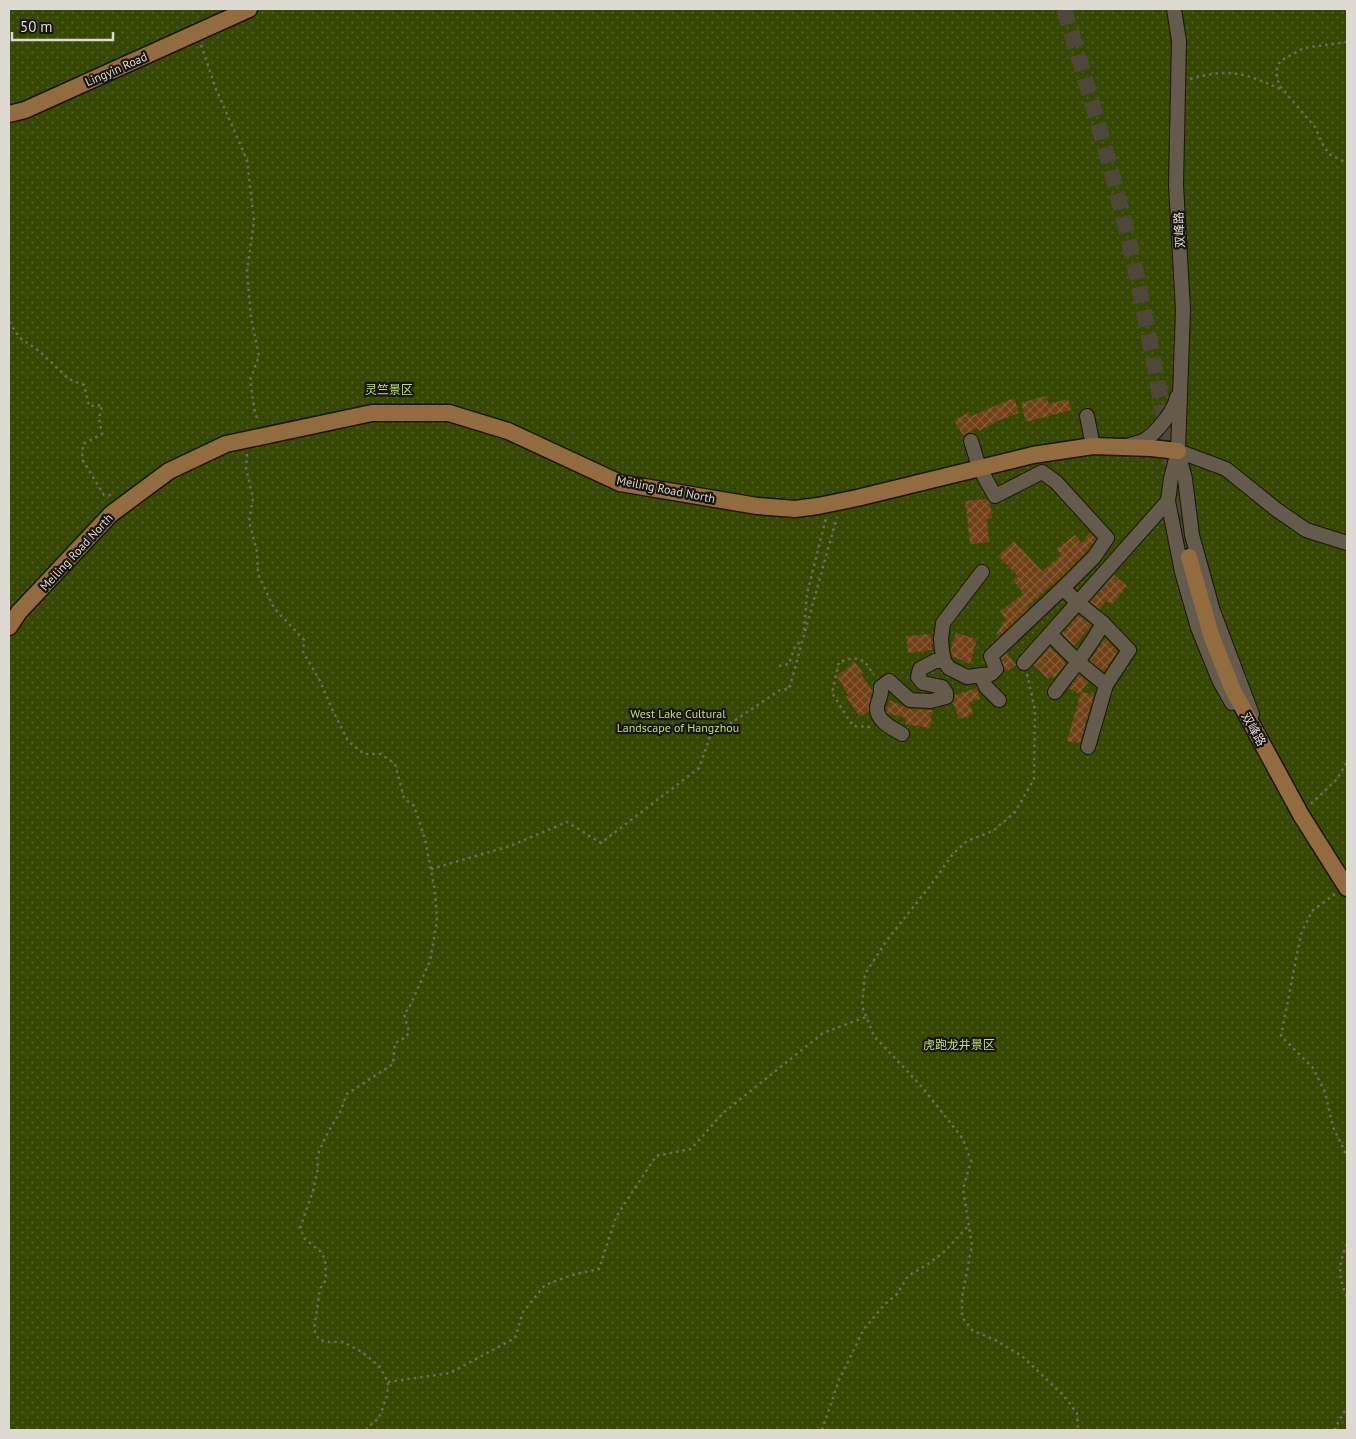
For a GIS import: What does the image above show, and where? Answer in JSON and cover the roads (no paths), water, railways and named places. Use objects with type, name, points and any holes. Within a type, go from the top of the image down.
[{"type":"main road","name":"Lingyin Road","points":[[9,114],[25,110],[249,9]]},
{"type":"main road","name":"Meiling Road North","points":[[9,627],[19,612],[111,514],[169,471],[226,444],[372,413],[449,413],[508,431],[620,483],[757,506],[796,509],[833,510],[979,467],[1033,455],[1093,446],[1178,451]]},
{"type":"main road","name":"双峰路","points":[[1189,557],[1211,635],[1232,688],[1301,815],[1347,887]]},
{"type":"street","name":"双峰路","points":[[1174,9],[1179,41],[1176,185],[1183,310],[1178,451]]},
{"type":"street","points":[[1120,448],[1143,441],[1160,426],[1176,403],[1181,377]]},
{"type":"street","points":[[1086,416],[1093,446]]},
{"type":"street","points":[[971,441],[979,467],[995,496],[1042,472],[1056,482],[1107,538],[1094,557],[991,656],[996,669],[991,674],[967,677],[949,668],[944,661],[941,639],[943,624],[982,572]]},
{"type":"street","points":[[1178,451],[1171,478],[1168,501],[1182,572],[1198,628],[1219,680],[1238,714],[1265,747]]},
{"type":"street","points":[[1178,451],[1185,479],[1192,534],[1213,611],[1265,747]]},
{"type":"street","name":"Meiling Road North","points":[[1178,451],[1226,468],[1277,510],[1306,530],[1347,543]]},
{"type":"street","points":[[1024,663],[1168,501]]},
{"type":"street","points":[[1063,588],[1103,623],[1129,650],[1106,685],[1088,747]]},
{"type":"street","points":[[1055,692],[1094,639],[1103,623]]},
{"type":"street","points":[[1050,634],[1078,662],[1106,685]]},
{"type":"street","points":[[902,734],[880,718],[877,709],[882,696],[882,687],[889,681],[910,700],[930,701],[946,697],[946,692],[942,687],[923,682],[918,677],[920,670],[934,661],[944,661]]},
{"type":"street","points":[[981,675],[986,687],[999,700]]},
{"type":"tunnel","points":[[1064,9],[1085,77],[1123,216],[1139,286],[1189,557]]},
{"type":"park label","name":"灵竺景区","points":[[389,389]]},
{"type":"park label","name":"West Lake Cultural Landscape of Hangzhou","points":[[678,720]]},
{"type":"park label","name":"虎跑龙井景区","points":[[959,1044]]}]
